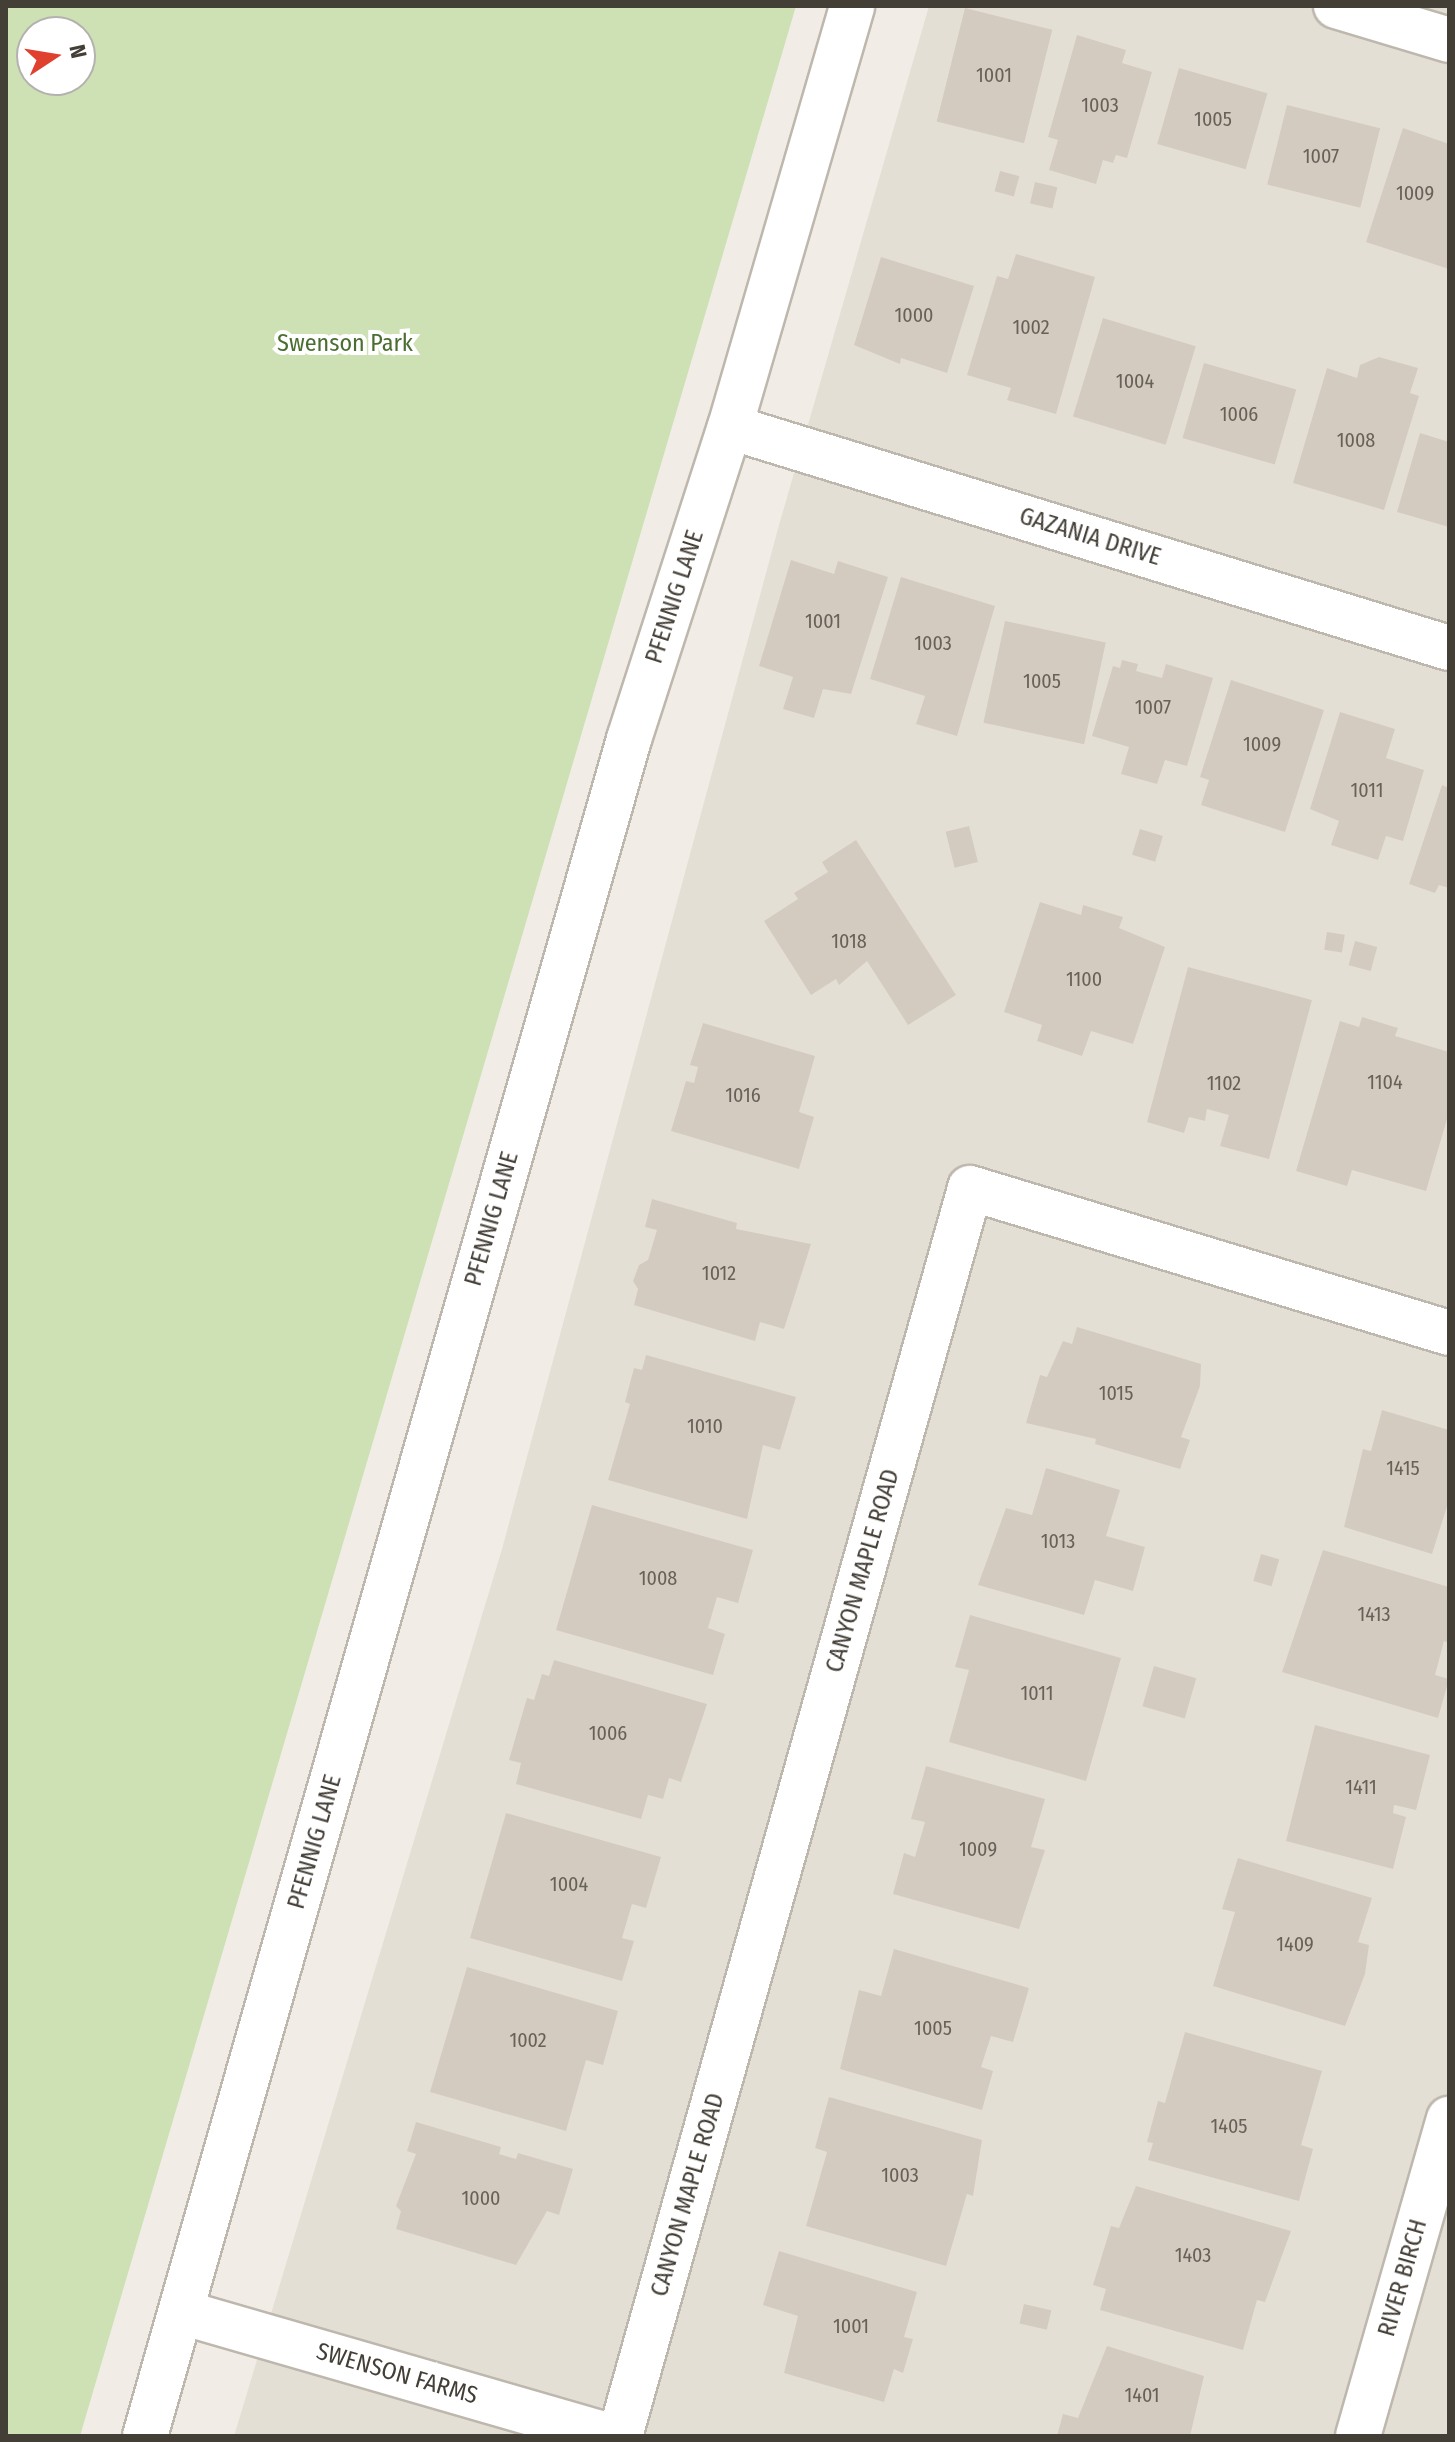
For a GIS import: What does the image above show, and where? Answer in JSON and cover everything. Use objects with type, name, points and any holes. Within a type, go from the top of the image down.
[{"type":"street","name":"PFENNIG LANE","points":[[145,2436],[629,739],[730,427],[852,6]]},
{"type":"street","points":[[1336,6],[1449,40]]},
{"type":"street","name":"GAZANIA DRIVE","points":[[730,427],[1449,648]]},
{"type":"street","name":"CANYON MAPLE ROAD","points":[[620,2436],[970,1188],[1449,1333]]},
{"type":"street","name":"RIVER BIRCH","points":[[1358,2436],[1449,2119]]},
{"type":"street","name":"SWENSON FARMS","points":[[181,2312],[612,2436]]},
{"type":"shaded area","points":[[929,6],[1449,6],[1449,2436],[234,2436],[502,1549],[779,525]]},
{"type":"green space","name":"Swenson Park","points":[[6,6],[796,6],[80,2436],[6,2436]]},
{"type":"building","points":[[965,8],[1052,30],[1024,143],[937,122]]},
{"type":"building","points":[[1077,35],[1126,50],[1122,63],[1152,72],[1127,158],[1116,155],[1113,163],[1103,160],[1096,184],[1049,170],[1058,140],[1048,137]]},
{"type":"building","points":[[1179,68],[1267,93],[1246,169],[1157,144]]},
{"type":"building","points":[[1287,105],[1380,128],[1360,208],[1267,185]]},
{"type":"building","points":[[1403,128],[1449,144],[1449,269],[1366,242]]},
{"type":"building","points":[[1000,171],[1019,176],[1014,196],[995,191]]},
{"type":"building","points":[[1035,182],[1057,187],[1052,209],[1030,203]]},
{"type":"building","points":[[1016,254],[1095,277],[1056,414],[1007,400],[1011,388],[967,375],[997,276],[1008,279]]},
{"type":"building","points":[[881,257],[974,286],[947,373],[901,358],[900,364],[854,345]]},
{"type":"building","points":[[1103,318],[1196,346],[1166,445],[1073,416]]},
{"type":"building","points":[[1379,357],[1418,368],[1410,393],[1419,396],[1384,510],[1293,483],[1327,368],[1357,378],[1360,365]]},
{"type":"building","points":[[1204,363],[1296,389],[1275,464],[1183,438]]},
{"type":"building","points":[[1420,433],[1449,442],[1449,527],[1397,512]]},
{"type":"building","points":[[791,560],[834,574],[838,561],[888,577],[851,694],[823,689],[814,718],[783,709],[793,677],[759,666]]},
{"type":"building","points":[[901,577],[995,606],[957,736],[916,724],[925,696],[870,679]]},
{"type":"building","points":[[1005,621],[1106,642],[1084,744],[983,723]]},
{"type":"building","points":[[1122,660],[1138,664],[1136,671],[1162,678],[1166,664],[1213,678],[1187,766],[1165,760],[1157,784],[1121,774],[1129,747],[1092,736],[1113,666],[1120,668]]},
{"type":"building","points":[[1231,680],[1324,710],[1285,832],[1201,805],[1209,780],[1200,777]]},
{"type":"building","points":[[1340,712],[1395,729],[1386,758],[1424,770],[1403,841],[1386,836],[1378,860],[1331,845],[1339,821],[1310,809]]},
{"type":"building","points":[[1442,785],[1449,788],[1449,888],[1439,885],[1435,893],[1409,884]]},
{"type":"building","points":[[969,826],[978,862],[955,868],[946,832]]},
{"type":"building","points":[[1140,829],[1163,836],[1155,862],[1132,855]]},
{"type":"building","points":[[856,840],[956,995],[908,1025],[867,961],[839,985],[836,979],[811,995],[764,921],[798,899],[794,893],[828,872],[822,862]]},
{"type":"building","points":[[1040,902],[1081,915],[1083,905],[1123,917],[1119,928],[1165,947],[1133,1044],[1091,1031],[1082,1056],[1037,1041],[1042,1025],[1004,1012]]},
{"type":"building","points":[[1327,932],[1345,935],[1342,953],[1324,950]]},
{"type":"building","points":[[1355,941],[1377,947],[1371,971],[1349,965]]},
{"type":"building","points":[[1188,967],[1312,1000],[1269,1159],[1220,1146],[1229,1115],[1207,1109],[1205,1121],[1189,1117],[1184,1133],[1147,1122]]},
{"type":"building","points":[[1362,1017],[1398,1028],[1395,1036],[1449,1052],[1449,1112],[1426,1191],[1352,1170],[1347,1186],[1296,1171],[1340,1021],[1359,1027]]},
{"type":"building","points":[[703,1023],[815,1056],[799,1112],[814,1117],[799,1169],[671,1131],[686,1081],[694,1083],[698,1067],[690,1065]]},
{"type":"building","points":[[652,1199],[737,1223],[736,1229],[811,1244],[784,1329],[760,1322],[755,1341],[634,1305],[638,1289],[633,1281],[639,1265],[648,1260],[657,1230],[645,1227]]},
{"type":"building","points":[[1077,1327],[1201,1364],[1200,1386],[1181,1437],[1190,1440],[1180,1469],[1095,1444],[1096,1439],[1026,1423],[1040,1375],[1047,1377],[1063,1341],[1072,1344]]},
{"type":"building","points":[[646,1355],[796,1397],[780,1450],[763,1445],[747,1519],[608,1480],[630,1404],[625,1402],[634,1368],[642,1370]]},
{"type":"building","points":[[1382,1410],[1449,1430],[1449,1500],[1432,1554],[1344,1527],[1363,1449],[1371,1451]]},
{"type":"building","points":[[1046,1468],[1120,1490],[1106,1536],[1145,1547],[1133,1591],[1095,1580],[1084,1615],[978,1585],[1006,1508],[1032,1515]]},
{"type":"building","points":[[592,1505],[753,1550],[738,1603],[717,1597],[708,1628],[725,1634],[713,1675],[556,1630]]},
{"type":"building","points":[[1323,1550],[1449,1587],[1449,1643],[1444,1641],[1435,1675],[1449,1679],[1438,1718],[1282,1672]]},
{"type":"building","points":[[1261,1554],[1279,1559],[1272,1586],[1253,1581]]},
{"type":"building","points":[[970,1615],[1121,1658],[1086,1781],[949,1742],[969,1670],[955,1667]]},
{"type":"building","points":[[554,1660],[707,1704],[681,1782],[669,1778],[663,1799],[648,1795],[641,1819],[516,1784],[521,1763],[509,1760],[527,1698],[534,1700],[542,1674],[549,1676]]},
{"type":"building","points":[[1154,1666],[1196,1678],[1185,1719],[1142,1706]]},
{"type":"building","points":[[1315,1725],[1430,1755],[1416,1810],[1394,1805],[1393,1813],[1406,1817],[1393,1869],[1286,1841]]},
{"type":"building","points":[[926,1766],[1045,1799],[1031,1847],[1045,1850],[1019,1929],[893,1894],[904,1853],[915,1857],[925,1822],[911,1819]]},
{"type":"building","points":[[506,1813],[661,1857],[646,1908],[632,1904],[622,1938],[634,1941],[622,1981],[470,1938]]},
{"type":"building","points":[[1238,1858],[1372,1898],[1358,1942],[1369,1945],[1365,1974],[1345,2026],[1213,1986],[1235,1912],[1222,1909]]},
{"type":"building","points":[[894,1949],[1029,1988],[1013,2042],[991,2036],[981,2067],[993,2071],[982,2110],[840,2069],[859,1990],[881,1996]]},
{"type":"building","points":[[467,1967],[618,2011],[603,2065],[586,2060],[566,2131],[430,2092]]},
{"type":"building","points":[[1185,2032],[1322,2071],[1301,2145],[1313,2149],[1299,2201],[1148,2160],[1153,2143],[1147,2142],[1158,2101],[1165,2103]]},
{"type":"building","points":[[829,2097],[982,2140],[973,2196],[967,2194],[946,2266],[806,2226],[827,2152],[815,2148]]},
{"type":"building","points":[[416,2122],[501,2147],[499,2154],[516,2159],[518,2153],[573,2169],[559,2215],[547,2211],[516,2265],[396,2229],[401,2211],[396,2206],[416,2154],[407,2151]]},
{"type":"building","points":[[1136,2186],[1291,2231],[1265,2302],[1257,2300],[1243,2350],[1100,2310],[1106,2289],[1093,2285],[1111,2226],[1119,2228]]},
{"type":"building","points":[[779,2251],[917,2292],[904,2337],[913,2339],[903,2373],[894,2369],[884,2402],[784,2373],[798,2316],[763,2305]]},
{"type":"building","points":[[1024,2304],[1051,2310],[1047,2330],[1020,2323]]},
{"type":"building","points":[[1107,2346],[1204,2376],[1190,2436],[1057,2436],[1063,2414],[1078,2418]]}]
